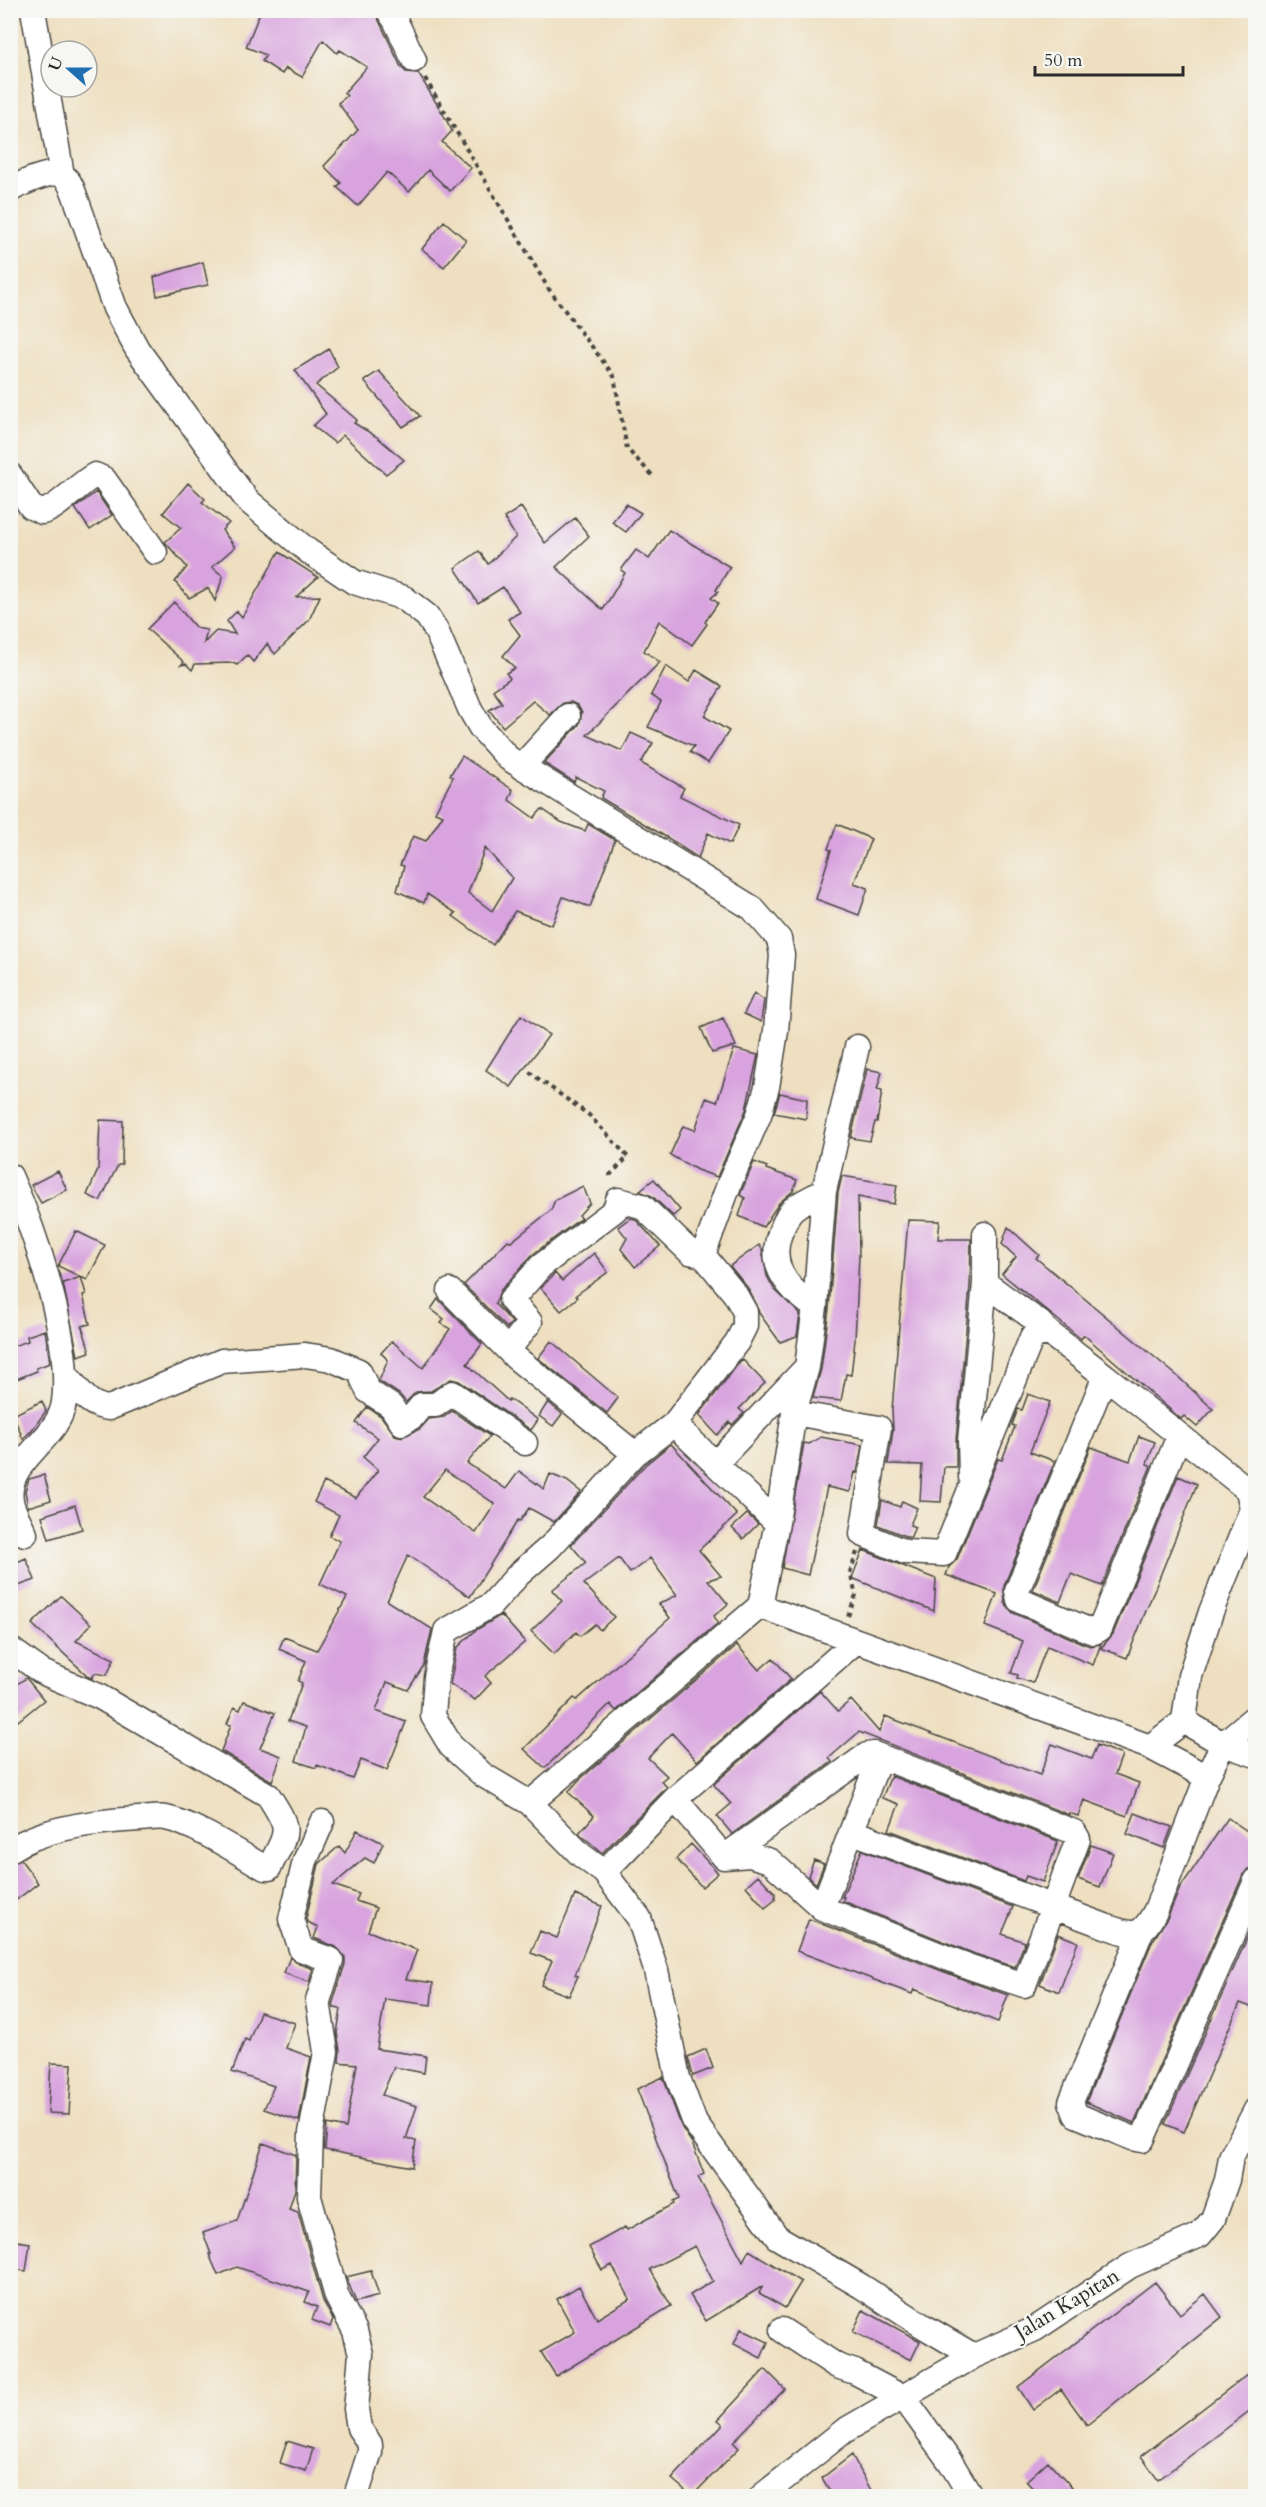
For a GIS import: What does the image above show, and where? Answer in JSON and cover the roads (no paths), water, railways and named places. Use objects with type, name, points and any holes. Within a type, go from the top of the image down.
[{"type":"street","points":[[33,10],[62,175]]},
{"type":"street","points":[[388,10],[414,60]]},
{"type":"street","points":[[10,190],[51,173],[62,175],[68,180],[116,308],[137,349],[247,500],[308,551],[354,582],[404,598],[427,616],[436,630],[470,710],[481,728],[508,758],[752,908],[779,939],[782,978],[767,1087],[759,1115],[730,1182],[704,1255]]},
{"type":"street","points":[[10,475],[31,507],[42,512],[47,511],[87,478],[95,475],[104,479],[155,552]]},
{"type":"street","points":[[521,767],[568,717]]},
{"type":"street","points":[[530,1803],[760,1606],[777,1523],[794,1413],[807,1367],[815,1307],[824,1191],[857,1047]]},
{"type":"street","points":[[10,1176],[36,1243],[67,1376],[64,1406],[50,1434],[22,1463],[13,1477],[11,1503],[26,1534]]},
{"type":"street","points":[[815,1307],[786,1282],[775,1256],[779,1233],[791,1211],[824,1191]]},
{"type":"street","points":[[508,1350],[530,1322],[511,1300],[540,1266],[615,1210],[618,1200],[642,1206],[690,1252],[704,1255],[745,1312],[745,1326],[736,1342],[674,1424],[635,1454],[550,1547],[519,1574],[491,1605],[446,1631],[436,1677],[433,1716],[451,1746],[483,1775],[530,1803],[581,1855],[604,1872],[639,1918],[656,1970],[678,2078],[695,2123],[777,2237],[974,2356]]},
{"type":"street","points":[[971,1488],[970,1441],[985,1283],[985,1234]]},
{"type":"street","points":[[985,1283],[1041,1323],[1048,1332],[1248,1490],[1252,1509],[1211,1612],[1190,1676],[1184,1721],[1150,1747]]},
{"type":"street","points":[[450,1291],[508,1350],[635,1454]]},
{"type":"street","points":[[794,1413],[879,1428],[862,1534],[905,1552],[944,1554],[1032,1337],[1048,1332]]},
{"type":"street","points":[[67,1376],[83,1397],[95,1406],[110,1408],[222,1361],[278,1356],[331,1359],[360,1371],[369,1391],[391,1406],[402,1423],[412,1417],[422,1405],[436,1405],[452,1393],[525,1443]]},
{"type":"street","points":[[716,1463],[807,1367]]},
{"type":"street","points":[[1105,1376],[1017,1591],[1019,1600],[1088,1630],[1094,1632],[1100,1629],[1179,1436]]},
{"type":"street","points":[[674,1424],[777,1523]]},
{"type":"street","points":[[760,1606],[1150,1747],[1207,1778]]},
{"type":"street","points":[[604,1872],[675,1799],[855,1642]]},
{"type":"street","points":[[10,1649],[42,1672],[100,1697],[268,1795],[283,1818],[287,1832],[269,1868],[179,1823],[167,1818],[154,1817],[112,1820],[61,1831],[22,1842],[10,1850]]},
{"type":"street","points":[[1256,1716],[1223,1744],[1207,1778],[1156,1910],[1148,1925],[1141,1932],[1071,2102],[1076,2115],[1142,2140],[1256,1881]]},
{"type":"street","points":[[1184,1721],[1223,1744],[1256,1755]]},
{"type":"street","points":[[874,1754],[1074,1832],[1078,1839],[1024,1985],[970,1967],[822,1908],[770,1861],[750,1855],[724,1857],[867,1755],[874,1754]]},
{"type":"street","points":[[822,1908],[880,1757]]},
{"type":"street","points":[[675,1799],[724,1857]]},
{"type":"street","points":[[322,1822],[304,1861],[291,1919],[301,1949],[331,1960],[318,2001],[326,2052],[311,2133],[309,2197],[337,2297],[355,2331],[362,2354],[356,2409],[359,2428],[370,2444],[370,2452],[356,2496]]},
{"type":"street","points":[[853,1832],[1127,1934],[1141,1932]]},
{"type":"street","name":"Jalan Kapitan","points":[[762,2496],[844,2431],[974,2356],[1035,2329],[1130,2266],[1200,2235],[1214,2219],[1227,2180],[1231,2157],[1256,2110]]},
{"type":"street","points":[[782,2330],[837,2366],[855,2372],[904,2398],[951,2463],[971,2496]]}]
